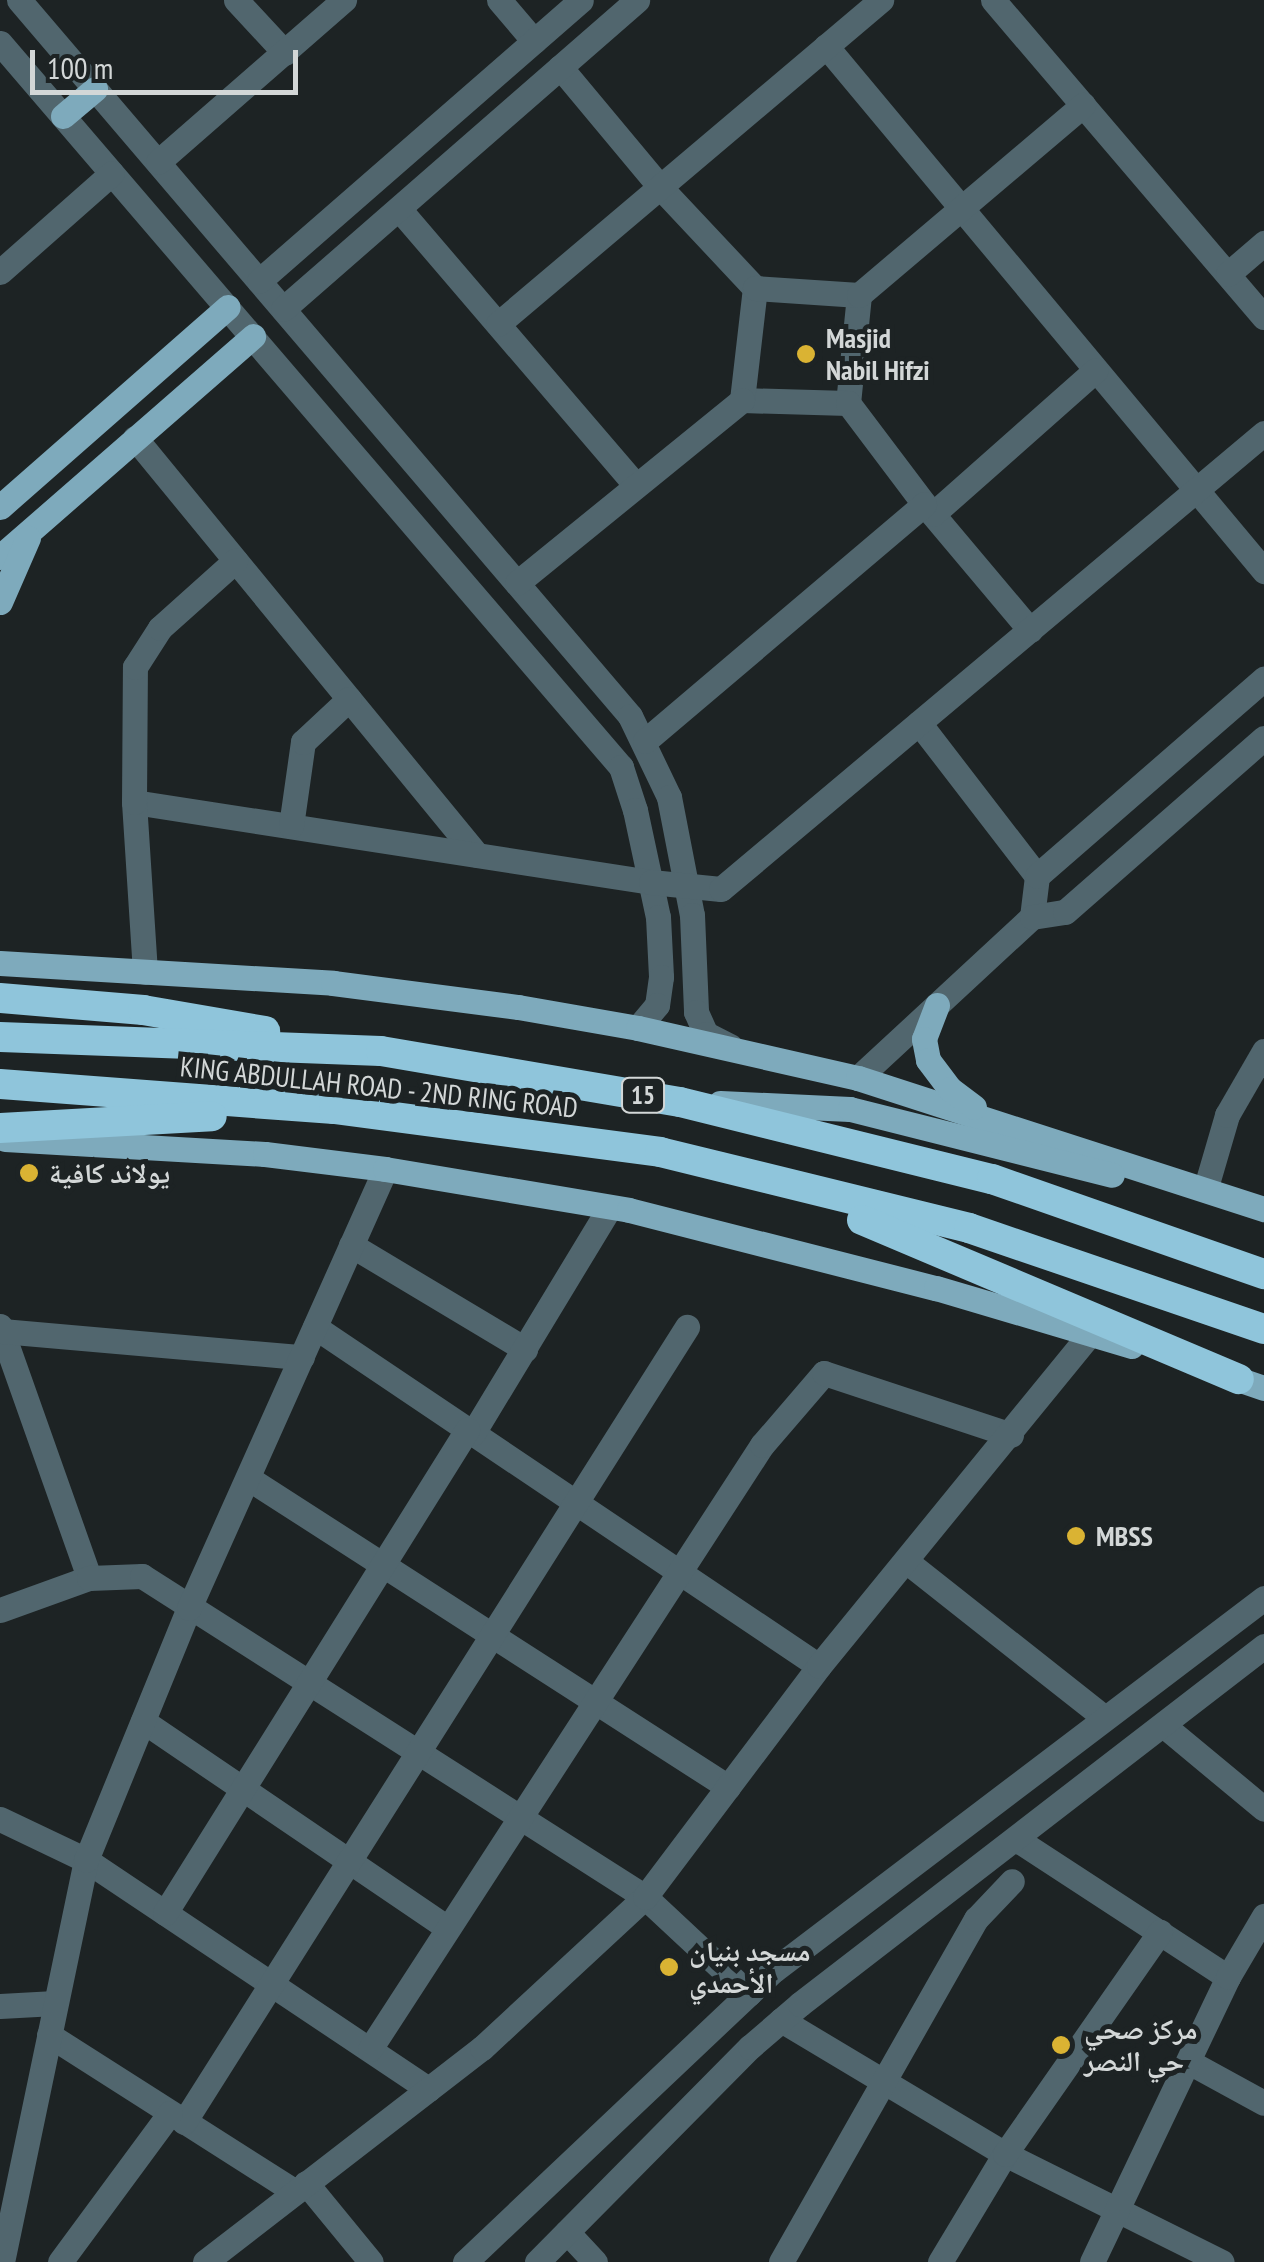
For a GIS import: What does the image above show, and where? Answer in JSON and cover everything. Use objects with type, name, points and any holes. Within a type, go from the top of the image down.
[{"type":"highway","points":[[0,998],[143,1010],[381,1051]]},
{"type":"highway","name":"KING ABDULLAH ROAD - 2ND RING ROAD","points":[[0,1037],[381,1051],[680,1102],[992,1178],[1264,1274]]},
{"type":"highway","name":"KING ABDULLAH ROAD - 2ND RING ROAD","points":[[0,1084],[334,1109],[660,1152],[969,1228],[1264,1329]]},
{"type":"highway","points":[[0,1128],[334,1109]]},
{"type":"highway","points":[[660,1152],[917,1239],[1252,1384]]},
{"type":"main road","points":[[64,116],[96,89]]},
{"type":"main road","points":[[0,507],[228,308]]},
{"type":"main road","points":[[0,557],[253,336]]},
{"type":"main road","points":[[0,602],[32,529]]},
{"type":"main road","points":[[0,963],[333,983],[518,1007],[638,1028],[858,1078],[1206,1187],[1264,1209]]},
{"type":"main road","points":[[936,1005],[924,1039],[928,1060],[950,1089],[990,1119]]},
{"type":"main road","points":[[680,1102],[850,1109],[1142,1183],[1206,1187]]},
{"type":"main road","points":[[0,1138],[265,1154],[384,1169],[610,1207],[936,1288],[1252,1384]]},
{"type":"street","points":[[19,0],[630,716],[669,798],[687,888],[696,1012],[706,1034],[737,1049]]},
{"type":"street","points":[[236,0],[284,52]]},
{"type":"street","points":[[158,162],[344,0]]},
{"type":"street","points":[[499,0],[534,41]]},
{"type":"street","points":[[259,281],[581,0]]},
{"type":"street","points":[[283,309],[637,0]]},
{"type":"street","points":[[498,324],[881,0]]},
{"type":"street","points":[[1028,0],[1000,9],[1264,317]]},
{"type":"street","points":[[0,43],[602,741],[626,781],[658,916],[661,978],[657,1005],[638,1028]]},
{"type":"street","points":[[826,46],[1264,571]]},
{"type":"street","points":[[560,68],[660,187],[755,288],[858,295],[1083,105]]},
{"type":"street","points":[[0,272],[112,173]]},
{"type":"street","points":[[398,208],[635,484]]},
{"type":"street","points":[[1228,274],[1264,243]]},
{"type":"street","points":[[742,400],[755,288]]},
{"type":"street","points":[[858,295],[848,404],[1030,630]]},
{"type":"street","points":[[645,741],[1096,370]]},
{"type":"street","points":[[517,583],[742,400],[848,404]]},
{"type":"street","points":[[134,802],[687,888],[721,889],[1264,433]]},
{"type":"street","points":[[136,438],[477,855]]},
{"type":"street","points":[[145,972],[134,802],[135,667],[160,628],[236,560]]},
{"type":"street","points":[[1032,916],[1037,876],[1264,679]]},
{"type":"street","points":[[292,826],[303,742],[348,699]]},
{"type":"street","points":[[918,723],[1037,876]]},
{"type":"street","points":[[858,1078],[1032,916],[1065,912],[1263,740]]},
{"type":"street","points":[[1206,1187],[1227,1115],[1264,1051]]},
{"type":"street","points":[[2,2262],[86,1860],[189,1608],[384,1169]]},
{"type":"street","points":[[165,1913],[610,1207]]},
{"type":"street","points":[[351,1245],[524,1349]]},
{"type":"street","points":[[315,1327],[819,1666]]},
{"type":"street","points":[[60,2262],[177,2117],[269,1983],[687,1327]]},
{"type":"street","points":[[90,1578],[1,1329],[302,1357]]},
{"type":"street","points":[[205,2262],[482,2048],[644,1896],[819,1666],[1090,1334]]},
{"type":"street","points":[[370,2050],[446,1927],[762,1445],[824,1373],[1010,1434]]},
{"type":"street","points":[[248,1478],[728,1787]]},
{"type":"street","points":[[906,1560],[1105,1718]]},
{"type":"street","points":[[0,1610],[90,1578],[142,1576],[644,1896],[749,1994]]},
{"type":"street","points":[[465,2262],[749,1994],[1264,1598]]},
{"type":"street","points":[[536,2262],[781,2020],[1264,1646]]},
{"type":"street","points":[[143,1722],[446,1927]]},
{"type":"street","points":[[1163,1725],[1264,1810]]},
{"type":"street","points":[[0,1819],[86,1860],[428,2088]]},
{"type":"street","points":[[1016,1839],[1228,1977]]},
{"type":"street","points":[[781,2262],[976,1920],[1012,1881]]},
{"type":"street","points":[[952,1890],[976,1920]]},
{"type":"street","points":[[1092,2262],[1120,2211],[1228,1977],[1264,1916]]},
{"type":"street","points":[[940,2262],[1005,2154],[1160,1932]]},
{"type":"street","points":[[0,2006],[55,2003]]},
{"type":"street","points":[[781,2020],[1005,2154],[1222,2262]]},
{"type":"street","points":[[48,2035],[177,2117],[300,2188],[371,2262]]},
{"type":"street","points":[[1189,2062],[1264,2103]]},
{"type":"street","points":[[650,2087],[680,2118]]},
{"type":"street","points":[[567,2232],[595,2262]]},
{"type":"place","name":"Masjid Nabil Hifzi","points":[[806,354]]},
{"type":"place","name":"يولاند كافية","points":[[29,1173]]},
{"type":"place","name":"MBSS","points":[[1076,1536]]},
{"type":"place","name":"مسجد بنيان الأحمدي","points":[[669,1967]]},
{"type":"place","name":"مركز صحي حي النصر","points":[[1061,2045]]}]
